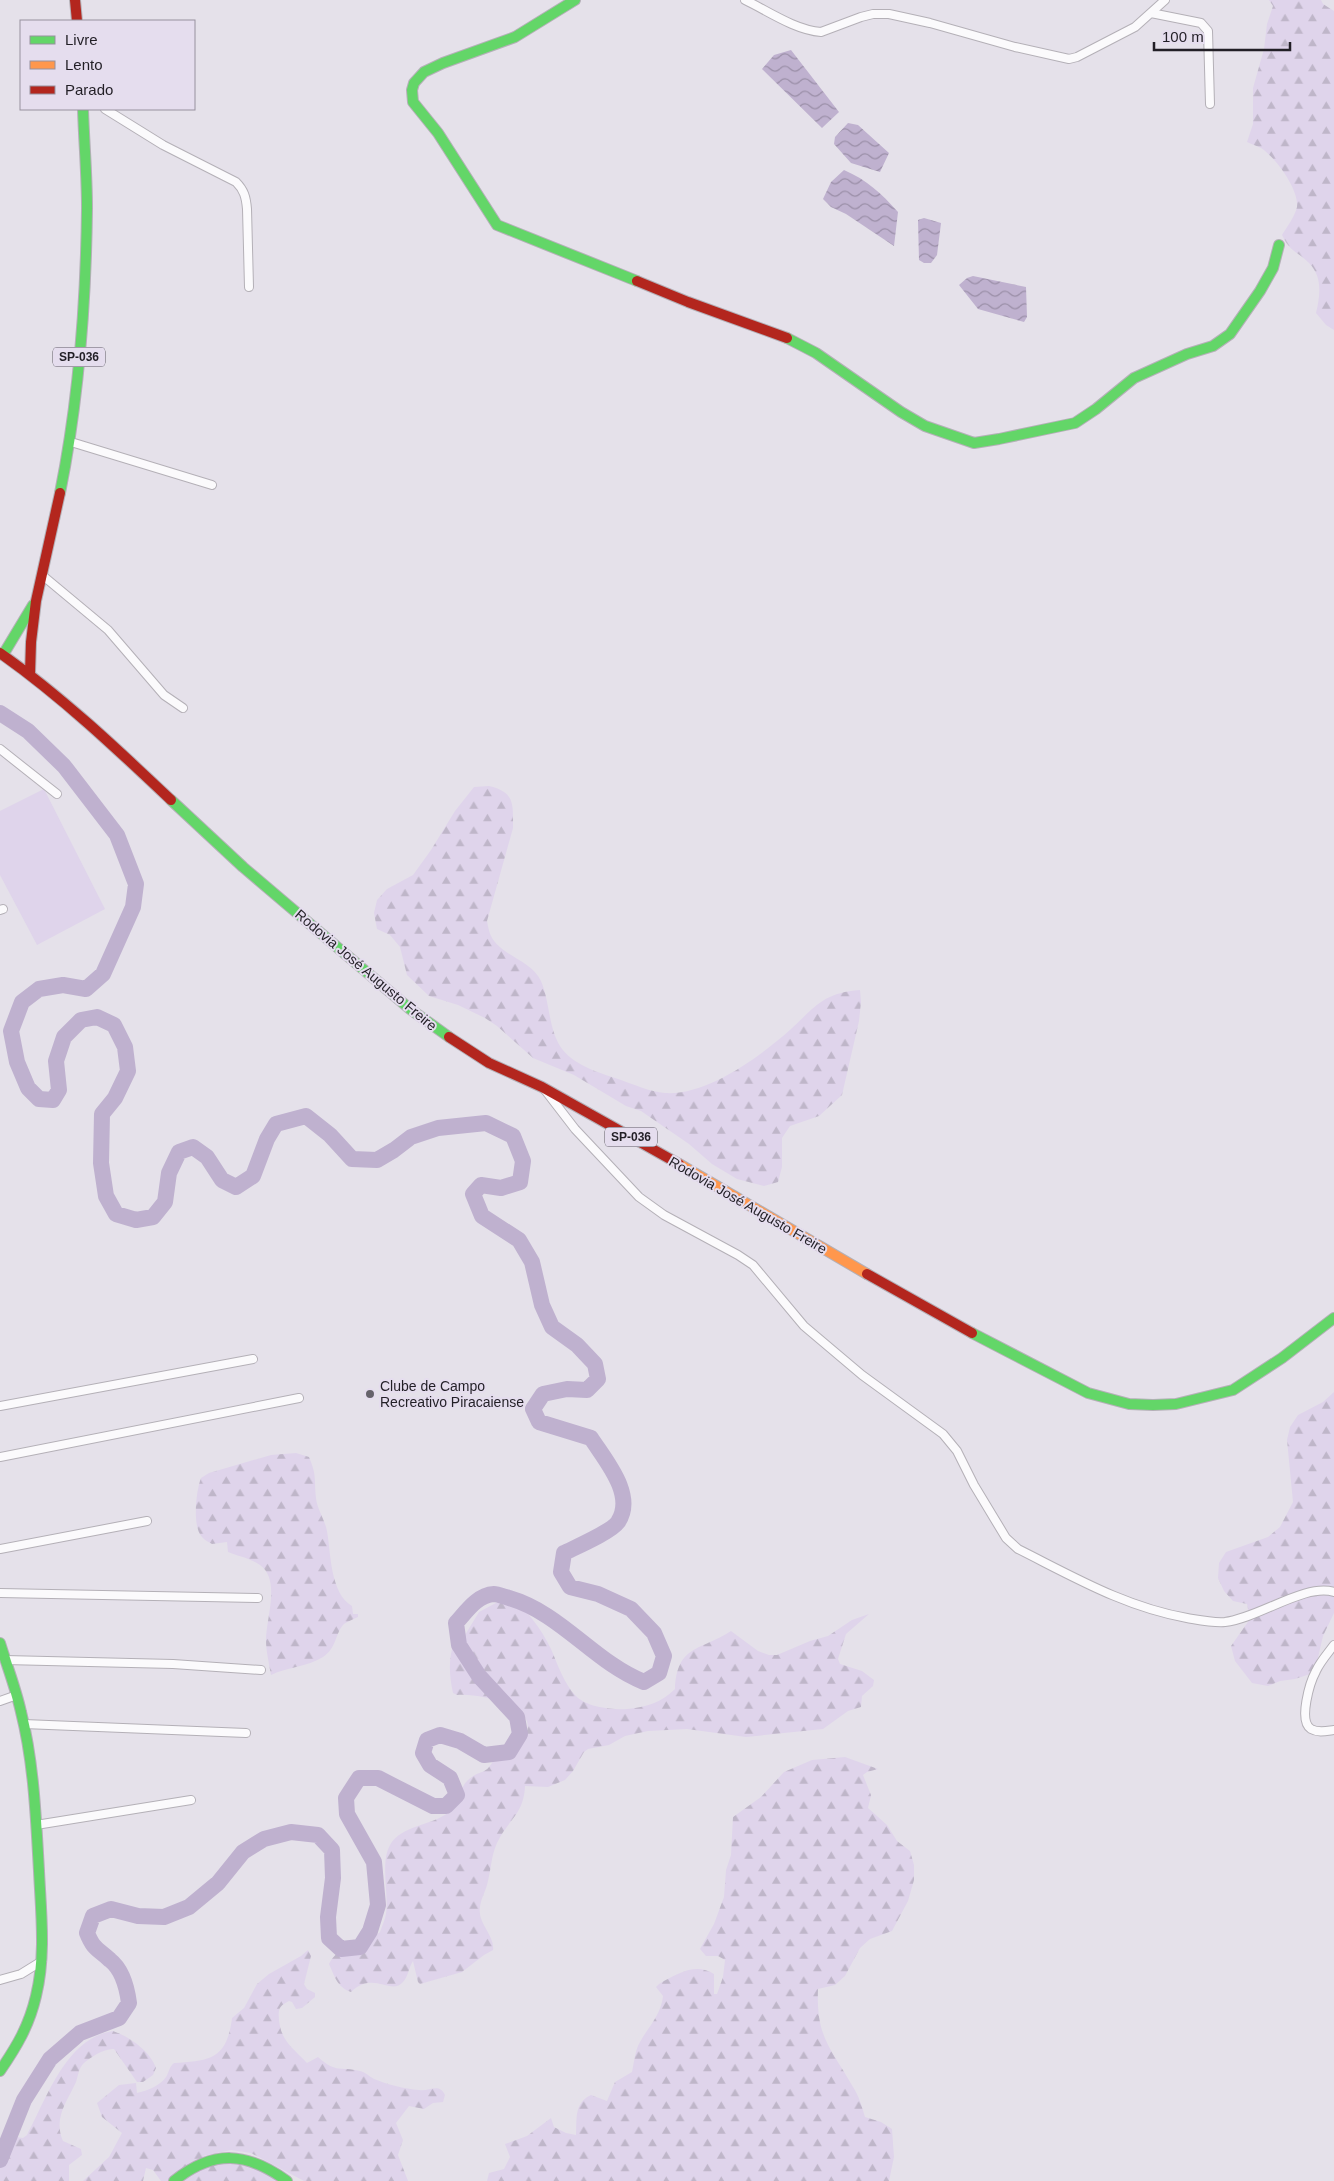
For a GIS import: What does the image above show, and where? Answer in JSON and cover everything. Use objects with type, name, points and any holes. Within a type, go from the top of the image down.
[{"type":"main road","points":[[75,0],[77,20]]},
{"type":"main road","points":[[575,0],[515,37],[443,63],[424,72],[414,83],[412,90],[413,102],[438,133],[497,225],[551,245],[688,302],[786,338],[816,353],[901,412],[947,436],[974,442],[1075,423],[1096,409],[1134,378],[1179,357],[1220,342],[1230,334],[1272,271],[1279,255],[1279,245]]},
{"type":"main road","name":"SP-036","points":[[30,674],[31,642],[36,601],[71,442],[84,303],[87,207],[82,110]]},
{"type":"main road","name":"SP-036","points":[[2,654],[36,601]]},
{"type":"main road","name":"Rodovia José Augusto Freire","points":[[2,654],[30,674],[121,753],[243,867],[410,1009],[458,1044],[489,1064],[542,1087],[972,1333],[1088,1393],[1129,1404],[1176,1404],[1234,1390],[1282,1358],[1334,1318]]},
{"type":"main road","points":[[0,1643],[24,1724],[36,1825],[42,1961],[26,2027],[19,2044],[0,2071]]},
{"type":"main road","points":[[174,2181],[182,2173],[200,2163],[214,2158],[233,2156],[265,2166],[287,2181]]},
{"type":"street","points":[[745,0],[804,29],[815,32],[821,32],[873,14],[889,14],[1069,59],[1077,58],[1134,27],[1164,0]]},
{"type":"street","points":[[1150,13],[1201,23],[1206,27],[1208,31],[1210,104]]},
{"type":"street","points":[[107,110],[163,145],[236,182],[241,187],[246,196],[247,208],[249,287]]},
{"type":"street","points":[[71,442],[212,485]]},
{"type":"street","points":[[42,575],[108,630],[164,696],[183,708]]},
{"type":"street","points":[[0,749],[56,794]]},
{"type":"street","points":[[542,1087],[575,1130],[639,1197],[664,1215],[738,1254],[753,1265],[804,1326],[862,1375],[943,1434],[957,1451],[974,1485],[1006,1538],[1018,1549],[1112,1596],[1157,1613],[1203,1621],[1224,1622],[1248,1617],[1312,1591],[1326,1589],[1334,1592]]},
{"type":"street","points":[[0,1406],[253,1359]]},
{"type":"street","points":[[0,1457],[300,1398]]},
{"type":"street","points":[[0,1549],[148,1521]]},
{"type":"street","points":[[0,1593],[258,1598]]},
{"type":"street","points":[[1334,1645],[1315,1671],[1304,1715],[1308,1726],[1312,1730],[1318,1732],[1334,1730]]},
{"type":"street","points":[[4,1660],[164,1664],[261,1670]]},
{"type":"street","points":[[0,1701],[17,1696]]},
{"type":"street","points":[[24,1724],[246,1733]]},
{"type":"street","points":[[36,1825],[191,1800]]},
{"type":"street","points":[[0,1980],[21,1974],[42,1961]]},
{"type":"green space","points":[[1269,0],[1321,0],[1323,4],[1334,11],[1334,330],[1326,325],[1316,313],[1319,300],[1317,274],[1305,259],[1291,248],[1282,235],[1293,218],[1297,207],[1294,191],[1285,174],[1273,158],[1261,148],[1247,142],[1253,124],[1253,88],[1264,49],[1267,24],[1273,6]]},
{"type":"green space","points":[[489,786],[504,792],[511,800],[513,820],[513,828],[487,921],[490,933],[502,949],[530,968],[541,981],[556,1038],[565,1052],[578,1063],[602,1074],[653,1091],[665,1093],[681,1092],[698,1088],[732,1072],[765,1051],[821,1002],[837,994],[860,990],[859,1021],[842,1095],[819,1116],[790,1126],[782,1138],[782,1167],[778,1182],[764,1186],[737,1179],[712,1164],[689,1144],[641,1111],[626,1106],[574,1075],[533,1058],[497,1026],[485,1018],[458,1005],[429,996],[407,975],[400,947],[390,935],[377,929],[374,913],[377,900],[387,889],[413,875],[455,811],[474,787]]},
{"type":"green space","points":[[44,789],[105,909],[37,945],[0,875],[0,811]]},
{"type":"green space","points":[[1334,1392],[1334,1613],[1323,1636],[1317,1662],[1310,1674],[1280,1681],[1268,1686],[1252,1683],[1235,1661],[1231,1646],[1250,1619],[1247,1604],[1233,1601],[1224,1591],[1218,1578],[1219,1563],[1226,1552],[1268,1537],[1280,1527],[1293,1502],[1287,1440],[1290,1427],[1298,1415],[1323,1402]]},
{"type":"green space","points":[[296,1453],[309,1457],[312,1463],[317,1502],[327,1531],[335,1582],[339,1592],[352,1606],[353,1614],[358,1614],[358,1617],[344,1624],[331,1649],[323,1657],[271,1675],[266,1640],[271,1600],[270,1580],[266,1572],[257,1563],[228,1552],[227,1542],[212,1544],[203,1538],[197,1525],[196,1500],[201,1478],[209,1473],[271,1455]]},
{"type":"green space","points":[[509,1596],[528,1613],[543,1634],[568,1686],[576,1696],[586,1703],[600,1707],[634,1708],[653,1704],[664,1698],[675,1689],[680,1664],[685,1657],[692,1651],[731,1631],[758,1651],[769,1655],[777,1655],[810,1641],[828,1636],[852,1620],[869,1614],[846,1634],[838,1659],[840,1664],[862,1671],[874,1680],[873,1686],[862,1696],[861,1707],[848,1711],[823,1729],[746,1737],[687,1729],[648,1731],[625,1736],[609,1745],[588,1749],[565,1780],[548,1787],[525,1786],[519,1810],[497,1843],[493,1853],[480,1913],[483,1924],[491,1939],[493,1950],[462,1972],[420,1984],[413,1961],[405,1980],[398,1986],[367,1983],[351,1992],[346,1990],[339,1984],[329,1964],[339,1952],[380,1932],[387,1906],[385,1869],[387,1852],[390,1845],[401,1833],[442,1817],[449,1812],[455,1805],[465,1783],[472,1776],[486,1770],[496,1756],[514,1747],[527,1731],[527,1721],[520,1712],[509,1705],[495,1700],[457,1695],[453,1693],[451,1680],[450,1659],[455,1640],[465,1635],[479,1612]]},
{"type":"green space","points":[[845,1757],[878,1769],[863,1775],[871,1795],[868,1808],[887,1825],[897,1841],[910,1851],[914,1865],[914,1880],[908,1901],[892,1931],[870,1939],[860,1948],[845,1976],[835,1985],[818,1989],[820,2020],[826,2042],[857,2094],[865,2117],[881,2122],[892,2129],[894,2157],[889,2181],[487,2181],[489,2173],[504,2169],[510,2157],[505,2144],[527,2136],[551,2118],[554,2127],[566,2133],[576,2135],[577,2117],[582,2102],[591,2095],[607,2101],[615,2082],[632,2072],[638,2045],[660,2009],[663,1996],[656,1987],[659,1984],[679,1973],[700,1969],[714,1974],[714,1994],[717,1994],[723,1977],[725,1960],[718,1956],[706,1956],[700,1949],[714,1924],[724,1897],[726,1870],[731,1855],[733,1817],[761,1797],[784,1772],[812,1760]]},
{"type":"green space","points":[[308,1950],[311,1956],[304,1984],[307,1989],[315,1993],[315,1997],[302,2008],[296,2009],[292,2002],[289,2001],[281,2006],[279,2010],[280,2027],[285,2039],[307,2063],[318,2057],[334,2068],[362,2072],[374,2079],[408,2089],[423,2090],[437,2088],[443,2091],[445,2095],[443,2102],[433,2103],[424,2109],[409,2106],[396,2123],[403,2140],[398,2155],[408,2181],[304,2181],[251,2153],[231,2150],[203,2156],[238,2156],[285,2181],[161,2181],[153,2170],[146,2168],[143,2181],[83,2181],[109,2157],[122,2133],[102,2117],[97,2103],[119,2085],[136,2083],[137,2093],[144,2091],[163,2080],[174,2063],[198,2061],[215,2055],[226,2042],[232,2018],[244,2008],[257,1984],[269,1974]]},
{"type":"green space","points":[[113,2031],[126,2037],[144,2050],[156,2068],[153,2075],[143,2082],[137,2082],[114,2049],[102,2051],[90,2059],[80,2068],[76,2082],[60,2117],[60,2133],[63,2141],[81,2149],[82,2155],[69,2165],[69,2181],[0,2181],[0,2154],[16,2137],[23,2138],[27,2135],[51,2088],[70,2057],[97,2036]]},
{"type":"water","points":[[791,50],[839,112],[822,128],[762,69],[774,55]]},
{"type":"water","points":[[848,123],[858,125],[889,153],[880,172],[851,163],[834,144],[835,137]]},
{"type":"water","points":[[844,170],[860,178],[873,188],[898,212],[894,246],[846,214],[831,207],[823,199],[831,182]]},
{"type":"water","points":[[924,218],[941,223],[937,255],[931,263],[924,263],[919,260],[918,220]]},
{"type":"water","points":[[973,276],[1026,287],[1027,317],[1024,322],[978,309],[959,285],[967,278]]},
{"type":"waterway","points":[[0,713],[28,731],[64,766],[117,835],[136,884],[133,907],[103,974],[86,989],[63,985],[39,989],[22,1002],[11,1031],[17,1062],[28,1088],[39,1099],[53,1100],[59,1090],[56,1061],[64,1037],[81,1020],[97,1017],[114,1025],[125,1047],[128,1071],[115,1098],[102,1114],[101,1163],[106,1196],[116,1214],[136,1220],[153,1217],[165,1202],[169,1173],[179,1152],[193,1147],[207,1157],[222,1180],[236,1187],[253,1176],[267,1139],[276,1124],[306,1116],[330,1135],[352,1159],[377,1160],[411,1137],[438,1128],[486,1123],[513,1136],[523,1161],[520,1182],[501,1188],[481,1185],[473,1194],[482,1216],[519,1240],[532,1262],[542,1305],[552,1327],[577,1345],[595,1364],[598,1379],[587,1390],[567,1389],[543,1394],[533,1409],[539,1422],[591,1438],[616,1478],[621,1489],[623,1501],[623,1512],[614,1526],[601,1535],[564,1553],[561,1572],[570,1587],[598,1594],[631,1609],[654,1633],[664,1656],[659,1673],[644,1682],[609,1663],[561,1626],[528,1605],[496,1594],[482,1597],[456,1623],[459,1645],[479,1676],[517,1717],[520,1734],[509,1752],[484,1755],[460,1741],[440,1735],[427,1740],[423,1753],[430,1765],[450,1778],[457,1795],[446,1806],[433,1806],[378,1778],[359,1778],[346,1798],[347,1814],[374,1862],[378,1905],[370,1931],[360,1947],[341,1949],[329,1938],[328,1917],[333,1878],[332,1850],[318,1835],[291,1832],[264,1839],[243,1852],[218,1883],[189,1907],[164,1917],[138,1916],[111,1909],[93,1916],[87,1933],[89,1939],[118,1969],[126,1985],[129,2003],[119,2018],[80,2033],[50,2059],[24,2100],[0,2160]]},
{"type":"traffic: fast","points":[[575,0],[515,37],[443,63],[424,72],[414,83],[412,90],[413,102],[438,133],[497,225],[637,281]]},
{"type":"traffic: fast","points":[[60,493],[77,387],[83,315],[87,208],[83,110]]},
{"type":"traffic: fast","points":[[787,338],[816,353],[901,412],[925,426],[974,443],[999,439],[1075,423],[1096,409],[1134,378],[1187,354],[1213,346],[1230,334],[1260,291],[1273,268],[1279,245]]},
{"type":"traffic: fast","points":[[3,655],[33,605]]},
{"type":"traffic: fast","points":[[171,800],[243,867],[410,1009],[449,1037]]},
{"type":"traffic: fast","points":[[972,1333],[1088,1393],[1129,1404],[1153,1405],[1176,1404],[1233,1390],[1282,1358],[1334,1318]]},
{"type":"traffic: fast","points":[[0,1643],[19,1703],[32,1771],[42,1934],[39,1981],[30,2017],[22,2035],[0,2071]]},
{"type":"traffic: fast","points":[[174,2181],[203,2163],[230,2158],[258,2164],[287,2181]]},
{"type":"traffic: slow","points":[[679,1164],[867,1274]]},
{"type":"traffic: jam","points":[[75,0],[77,20]]},
{"type":"traffic: jam","points":[[637,281],[688,302],[787,338]]},
{"type":"traffic: jam","points":[[30,674],[31,642],[36,601],[60,493]]},
{"type":"traffic: jam","points":[[0,653],[66,705],[171,800]]},
{"type":"traffic: jam","points":[[449,1037],[489,1063],[542,1087],[679,1164]]},
{"type":"traffic: jam","points":[[867,1274],[972,1333]]},
{"type":"place","name":"Clube de Campo Recreativo Piracaiense","points":[[370,1394]]}]
